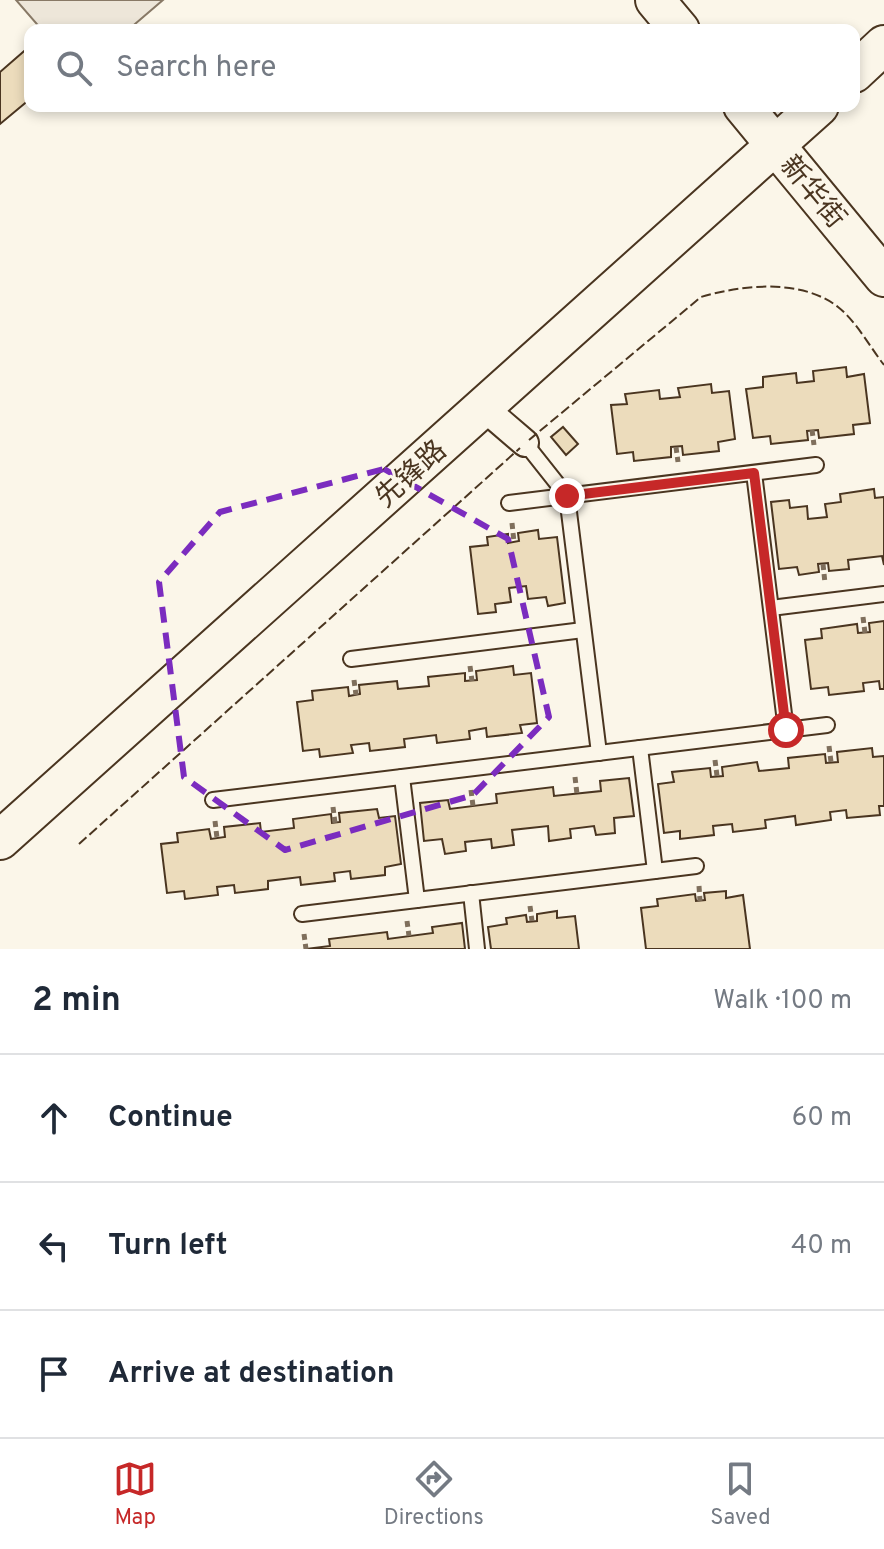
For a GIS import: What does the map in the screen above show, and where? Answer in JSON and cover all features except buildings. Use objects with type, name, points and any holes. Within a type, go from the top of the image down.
[{"type":"street","points":[[655,0],[675,24]]},
{"type":"street","points":[[860,67],[884,45]]},
{"type":"street","name":"新华街","points":[[748,112],[884,277]]},
{"type":"street","name":"先锋路","points":[[0,840],[813,112]]},
{"type":"street","points":[[483,407],[525,443]]},
{"type":"lane","points":[[525,443],[567,496],[599,753]]},
{"type":"lane","points":[[509,503],[816,465]]},
{"type":"lane","points":[[754,473],[786,730]]},
{"type":"lane","points":[[771,608],[884,594]]},
{"type":"lane","points":[[351,659],[583,630]]},
{"type":"lane","points":[[213,800],[827,725]]},
{"type":"lane","points":[[640,748],[655,871]]},
{"type":"lane","points":[[402,777],[417,900]]},
{"type":"lane","points":[[302,914],[696,866]]},
{"type":"lane","points":[[471,893],[477,949]]},
{"type":"highlighted area","points":[[384,469],[508,539],[549,717],[473,795],[285,850],[184,777],[159,582],[220,512]]},
{"type":"shaded area","points":[[16,0],[163,0],[135,24],[37,24]]},
{"type":"fence","points":[[529,440],[701,297],[734,289],[789,288],[823,298],[851,319],[884,365]]},
{"type":"fence","points":[[79,844],[520,448]]},
{"type":"route","points":[[567,496],[754,473],[786,730]]}]
